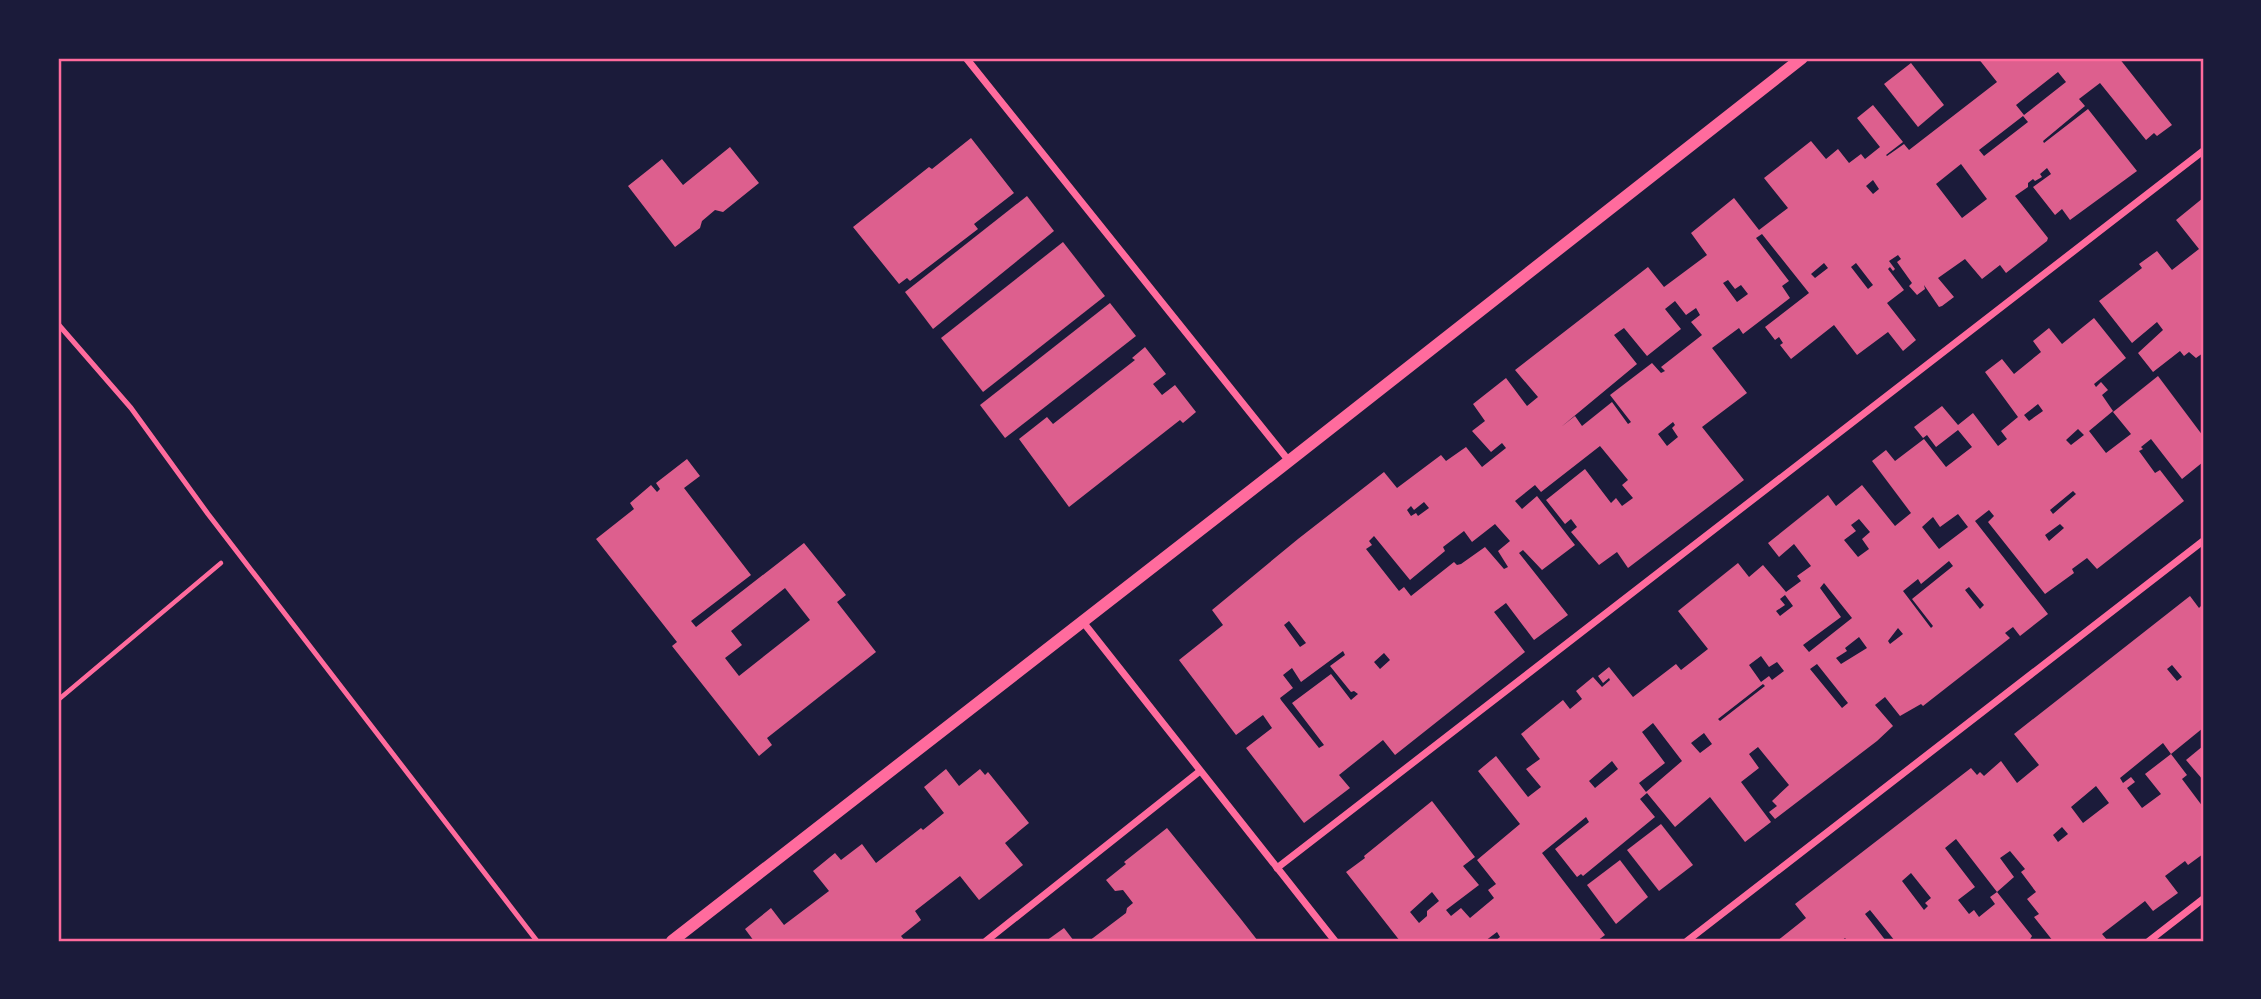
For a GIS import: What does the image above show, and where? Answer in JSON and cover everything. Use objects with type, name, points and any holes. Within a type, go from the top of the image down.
[{"type":"street","points":[[967,58],[1289,461]]},
{"type":"street","points":[[672,941],[1802,58]]},
{"type":"street","points":[[1277,868],[2203,150]]},
{"type":"street","points":[[1687,941],[2203,541]]},
{"type":"street","points":[[1083,622],[1335,941]]},
{"type":"street","points":[[986,941],[1200,771]]},
{"type":"street","points":[[2149,941],[2203,899]]},
{"type":"lane","points":[[58,324],[131,408],[236,550],[537,941]]},
{"type":"path","points":[[58,700],[236,550]]},
{"type":"building","points":[[1978,58],[2119,58],[2172,125],[2146,140],[2100,83],[2079,99],[2085,106],[2043,141],[2044,143],[2088,109],[2137,171],[2070,220],[2062,209],[2055,215],[2033,187],[2051,174],[2047,168],[2040,174],[2042,177],[2035,181],[2033,179],[2028,183],[2028,187],[2015,196],[2048,238],[2047,241],[2006,273],[2000,265],[1982,279],[1965,259],[1938,278],[1954,297],[1942,306],[1939,307],[1924,285],[1925,289],[1917,295],[1909,286],[1912,283],[1897,262],[1901,259],[1898,255],[1889,261],[1895,269],[1888,269],[1904,290],[1887,303],[1916,340],[1903,351],[1888,332],[1857,355],[1834,325],[1791,359],[1780,345],[1783,343],[1779,337],[1775,340],[1765,327],[1809,293],[1762,234],[1756,238],[1789,281],[1782,286],[1790,298],[1743,334],[1739,328],[1712,348],[1747,393],[1702,427],[1744,480],[1628,568],[1617,552],[1599,565],[1571,532],[1577,527],[1571,519],[1565,524],[1546,500],[1585,469],[1611,503],[1616,498],[1622,506],[1633,498],[1622,485],[1628,480],[1600,446],[1541,492],[1535,485],[1515,501],[1522,509],[1537,496],[1575,545],[1542,570],[1523,550],[1519,553],[1568,615],[1534,640],[1506,603],[1494,612],[1525,652],[1395,755],[1383,740],[1339,775],[1350,788],[1304,823],[1246,748],[1272,728],[1263,715],[1236,735],[1179,660],[1223,625],[1212,610],[1384,472],[1397,488],[1441,455],[1446,461],[1466,447],[1482,467],[1506,448],[1502,443],[1491,452],[1472,431],[1485,421],[1473,404],[1506,378],[1527,406],[1538,397],[1515,370],[1648,267],[1664,287],[1707,255],[1691,233],[1734,198],[1759,230],[1788,208],[1764,178],[1811,141],[1826,159],[1838,149],[1849,163],[1861,154],[1865,159],[1880,147],[1857,118],[1873,105],[1903,142],[1886,155],[1904,144],[1909,150],[1997,82]],"holes":[[[2058,72],[2066,82],[2024,115],[2016,105]],[[2023,116],[2028,122],[1984,156],[1979,150]],[[1961,164],[1987,199],[1962,218],[1936,184]],[[1873,180],[1879,189],[1873,194],[1866,186]],[[1824,263],[1828,268],[1815,278],[1811,274]],[[1856,263],[1873,285],[1868,289],[1851,267]],[[1728,280],[1735,289],[1741,285],[1748,294],[1737,302],[1723,283]],[[1675,301],[1686,315],[1696,308],[1700,315],[1691,322],[1702,335],[1661,367],[1665,371],[1661,373],[1652,363],[1610,395],[1631,422],[1628,424],[1612,402],[1582,426],[1575,416],[1561,427],[1637,364],[1614,335],[1624,328],[1647,356],[1681,329],[1665,309]],[[1673,422],[1675,425],[1672,428],[1678,437],[1667,446],[1658,434]],[[1424,502],[1429,508],[1418,516],[1416,513],[1411,516],[1407,510],[1411,506],[1414,510]],[[1495,524],[1510,541],[1498,551],[1508,567],[1504,569],[1485,547],[1461,564],[1454,562],[1411,596],[1404,587],[1399,591],[1366,549],[1372,545],[1369,541],[1374,536],[1410,580],[1445,551],[1443,547],[1464,531],[1472,542]],[[1289,621],[1306,643],[1300,647],[1284,625]],[[1343,651],[1345,655],[1330,666],[1351,692],[1358,694],[1351,700],[1331,674],[1292,703],[1324,745],[1319,748],[1280,698],[1293,688],[1283,675],[1292,668],[1301,682]],[[1384,653],[1390,660],[1380,669],[1374,662]]]},
{"type":"building","points":[[1911,63],[1944,105],[1918,127],[1884,84]]},
{"type":"building","points":[[971,138],[1014,193],[974,224],[978,229],[910,281],[907,278],[899,284],[853,227],[929,167],[932,169]]},
{"type":"building","points":[[730,147],[759,183],[723,212],[715,210],[702,221],[700,228],[675,247],[628,186],[662,159],[683,185]]},
{"type":"building","points":[[1027,196],[1054,231],[933,329],[905,292]]},
{"type":"building","points":[[2203,198],[2203,353],[2196,358],[2189,352],[2184,356],[2180,351],[2153,372],[2138,353],[2163,330],[2157,322],[2132,343],[2099,301],[2142,268],[2139,264],[2157,251],[2172,270],[2199,249],[2176,220]]},
{"type":"building","points":[[1063,242],[1105,296],[983,392],[941,338]]},
{"type":"building","points":[[1110,303],[1136,336],[1005,438],[980,405]]},
{"type":"building","points":[[2094,318],[2126,358],[2094,384],[2096,387],[2101,382],[2108,390],[2102,395],[2113,411],[2089,431],[2106,453],[2131,434],[2113,412],[2158,376],[2203,436],[2203,462],[2182,479],[2151,439],[2139,451],[2155,473],[2160,470],[2184,501],[2097,569],[2087,558],[2072,569],[2074,573],[2045,594],[1988,522],[1994,516],[1989,510],[1975,521],[2048,614],[2020,636],[2013,627],[2005,633],[2010,638],[1923,706],[1921,704],[1900,716],[1885,697],[1875,705],[1893,726],[1775,819],[1769,812],[1777,806],[1772,801],[1789,785],[1758,747],[1749,754],[1759,768],[1741,782],[1771,822],[1745,842],[1710,797],[1675,827],[1647,793],[1640,799],[1655,817],[1583,876],[1581,874],[1577,877],[1555,849],[1589,822],[1586,817],[1542,853],[1605,935],[1597,941],[1495,941],[1500,937],[1497,932],[1485,941],[1400,941],[1346,872],[1432,801],[1475,857],[1463,866],[1479,885],[1446,910],[1451,916],[1461,908],[1470,918],[1494,898],[1488,890],[1496,884],[1477,860],[1520,824],[1478,771],[1496,756],[1528,797],[1541,787],[1526,769],[1540,759],[1521,734],[1563,700],[1570,709],[1582,699],[1576,691],[1593,677],[1602,687],[1610,680],[1609,678],[1603,683],[1598,676],[1609,667],[1633,697],[1676,664],[1681,670],[1708,649],[1678,611],[1738,563],[1749,577],[1763,565],[1786,592],[1801,581],[1797,576],[1811,566],[1794,544],[1779,557],[1768,543],[1828,495],[1836,506],[1862,485],[1895,526],[1911,513],[1872,461],[1886,450],[1895,461],[1924,439],[1946,467],[1972,447],[1958,430],[1936,447],[1927,435],[1923,438],[1914,427],[1942,406],[1958,425],[1973,413],[1998,446],[2007,439],[2001,431],[2018,417],[1985,372],[2002,359],[2014,374],[2041,352],[2033,341],[2049,328],[2062,344]],"holes":[[[2038,404],[2043,411],[2029,421],[2024,415]],[[2078,429],[2084,435],[2071,445],[2066,440]],[[2073,491],[2076,494],[2053,514],[2050,510]],[[1958,514],[1968,527],[1939,549],[1922,527],[1933,517],[1940,527]],[[1859,519],[1870,532],[1862,539],[1869,549],[1858,557],[1844,540],[1856,531],[1851,525]],[[2060,524],[2064,528],[2049,541],[2045,535]],[[1949,561],[1953,566],[1912,599],[1933,626],[1931,628],[1903,591],[1918,579],[1921,584]],[[1824,583],[1852,618],[1809,652],[1803,645],[1841,617],[1820,588]],[[1969,587],[1984,605],[1980,609],[1965,590]],[[1785,595],[1793,606],[1780,616],[1776,611],[1785,605],[1780,599]],[[1898,628],[1903,634],[1890,644],[1888,641]],[[1859,637],[1867,648],[1841,664],[1836,658],[1847,651],[1845,648]],[[1761,656],[1769,667],[1777,662],[1784,671],[1772,680],[1769,676],[1761,682],[1749,665]],[[1817,664],[1848,703],[1842,708],[1810,669]],[[1763,684],[1765,686],[1720,721],[1718,719]],[[1653,723],[1682,761],[1646,792],[1639,783],[1665,763],[1642,732]],[[1704,733],[1712,744],[1700,753],[1691,743]],[[1612,761],[1618,769],[1595,788],[1589,781]],[[1432,892],[1439,901],[1427,911],[1427,916],[1419,923],[1410,912]]]},
{"type":"building","points":[[1145,347],[1166,374],[1153,384],[1162,395],[1175,385],[1196,412],[1183,423],[1180,420],[1069,507],[1019,439],[1047,417],[1053,424],[1135,360],[1132,358]]},
{"type":"building","points":[[687,459],[700,476],[684,488],[751,575],[691,621],[696,627],[804,543],[846,595],[837,602],[876,652],[767,738],[772,745],[759,756],[672,646],[677,642],[596,539],[634,509],[630,503],[651,485],[657,492],[660,489],[656,483]],"holes":[[[785,588],[810,620],[739,676],[725,658],[742,645],[731,631]]]},
{"type":"building","points":[[2190,596],[2199,608],[2203,604],[2203,728],[2171,754],[2187,775],[2182,779],[2203,807],[2203,854],[2188,865],[2185,861],[2165,876],[2178,893],[2153,911],[2145,901],[2102,934],[2108,941],[2053,941],[2034,917],[2039,914],[2027,899],[2036,892],[2021,872],[2025,869],[2010,851],[2000,858],[2014,877],[1997,892],[2032,936],[2029,941],[1895,941],[1870,910],[1865,914],[1886,941],[1848,941],[1845,938],[1841,941],[1777,941],[1806,918],[1795,904],[1971,768],[1977,775],[1980,772],[1984,776],[2001,761],[2017,783],[2039,765],[2014,734]],"holes":[[[2172,665],[2182,677],[2177,681],[2167,669]],[[2163,743],[2171,754],[2145,774],[2161,794],[2142,808],[2127,788],[2135,782],[2131,777],[2123,783],[2120,778]],[[2096,786],[2109,803],[2083,823],[2071,807]],[[2062,827],[2068,834],[2058,842],[2053,835]],[[1956,839],[1997,892],[1990,897],[1995,904],[1979,917],[1974,910],[1969,914],[1958,900],[1975,887],[1945,848]],[[1911,873],[1931,898],[1925,903],[1928,906],[1924,910],[1902,881]]]},
{"type":"building","points":[[2203,746],[2203,780],[2186,760]]},
{"type":"building","points":[[946,769],[959,786],[980,769],[985,775],[988,772],[1029,823],[1005,843],[1023,865],[979,900],[960,876],[915,911],[921,920],[901,936],[905,941],[754,941],[745,929],[771,908],[784,925],[829,891],[813,871],[835,853],[841,860],[862,844],[876,863],[944,813],[924,787]]},
{"type":"building","points":[[1661,824],[1693,865],[1659,891],[1627,850]]},
{"type":"building","points":[[1167,828],[1258,941],[1089,941],[1126,913],[1133,903],[1123,890],[1115,891],[1106,880]]},
{"type":"building","points":[[1620,860],[1648,897],[1616,924],[1587,885]]},
{"type":"building","points":[[1064,928],[1074,941],[1046,941]]}]
